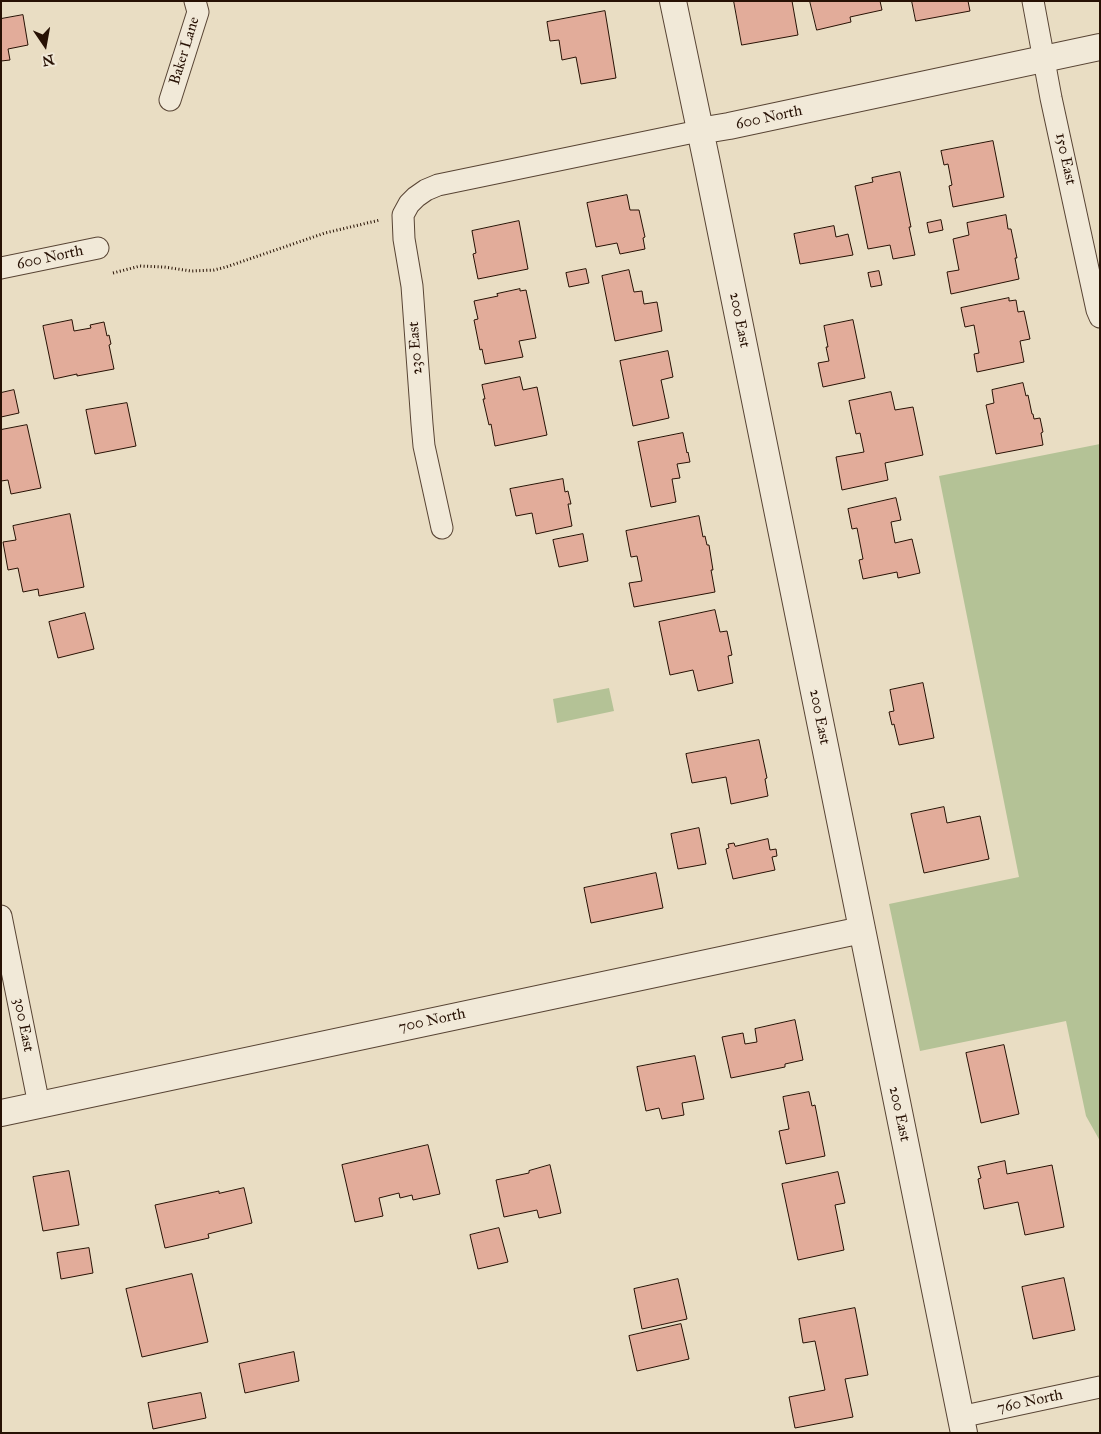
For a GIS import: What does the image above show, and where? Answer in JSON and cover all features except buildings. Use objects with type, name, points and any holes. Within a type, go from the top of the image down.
[{"type":"street","name":"Baker Lane","points":[[170,100],[198,12],[196,1]]},
{"type":"street","name":"200 East","points":[[673,1],[962,1425]]},
{"type":"street","name":"150 East","points":[[1033,1],[1100,317]]},
{"type":"street","name":"600 North","points":[[438,185],[729,126],[1100,47]]},
{"type":"street","name":"230 East","points":[[438,185],[426,190],[408,204],[403,215],[403,227],[412,286],[424,446],[442,528]]},
{"type":"street","name":"600 North","points":[[1,268],[98,248]]},
{"type":"street","name":"300 East","points":[[1,916],[39,1105]]},
{"type":"street","name":"700 North","points":[[1,1113],[862,930]]},
{"type":"street","name":"760 North","points":[[962,1425],[1100,1387]]},
{"type":"path","points":[[113,272],[140,266],[191,271],[214,270],[325,233],[388,218]]},
{"type":"green space","points":[[1100,444],[1100,1141],[1086,1116],[1066,1021],[920,1051],[889,904],[1019,877],[939,476]]},
{"type":"green space","points":[[609,688],[614,711],[557,723],[553,699]]}]
